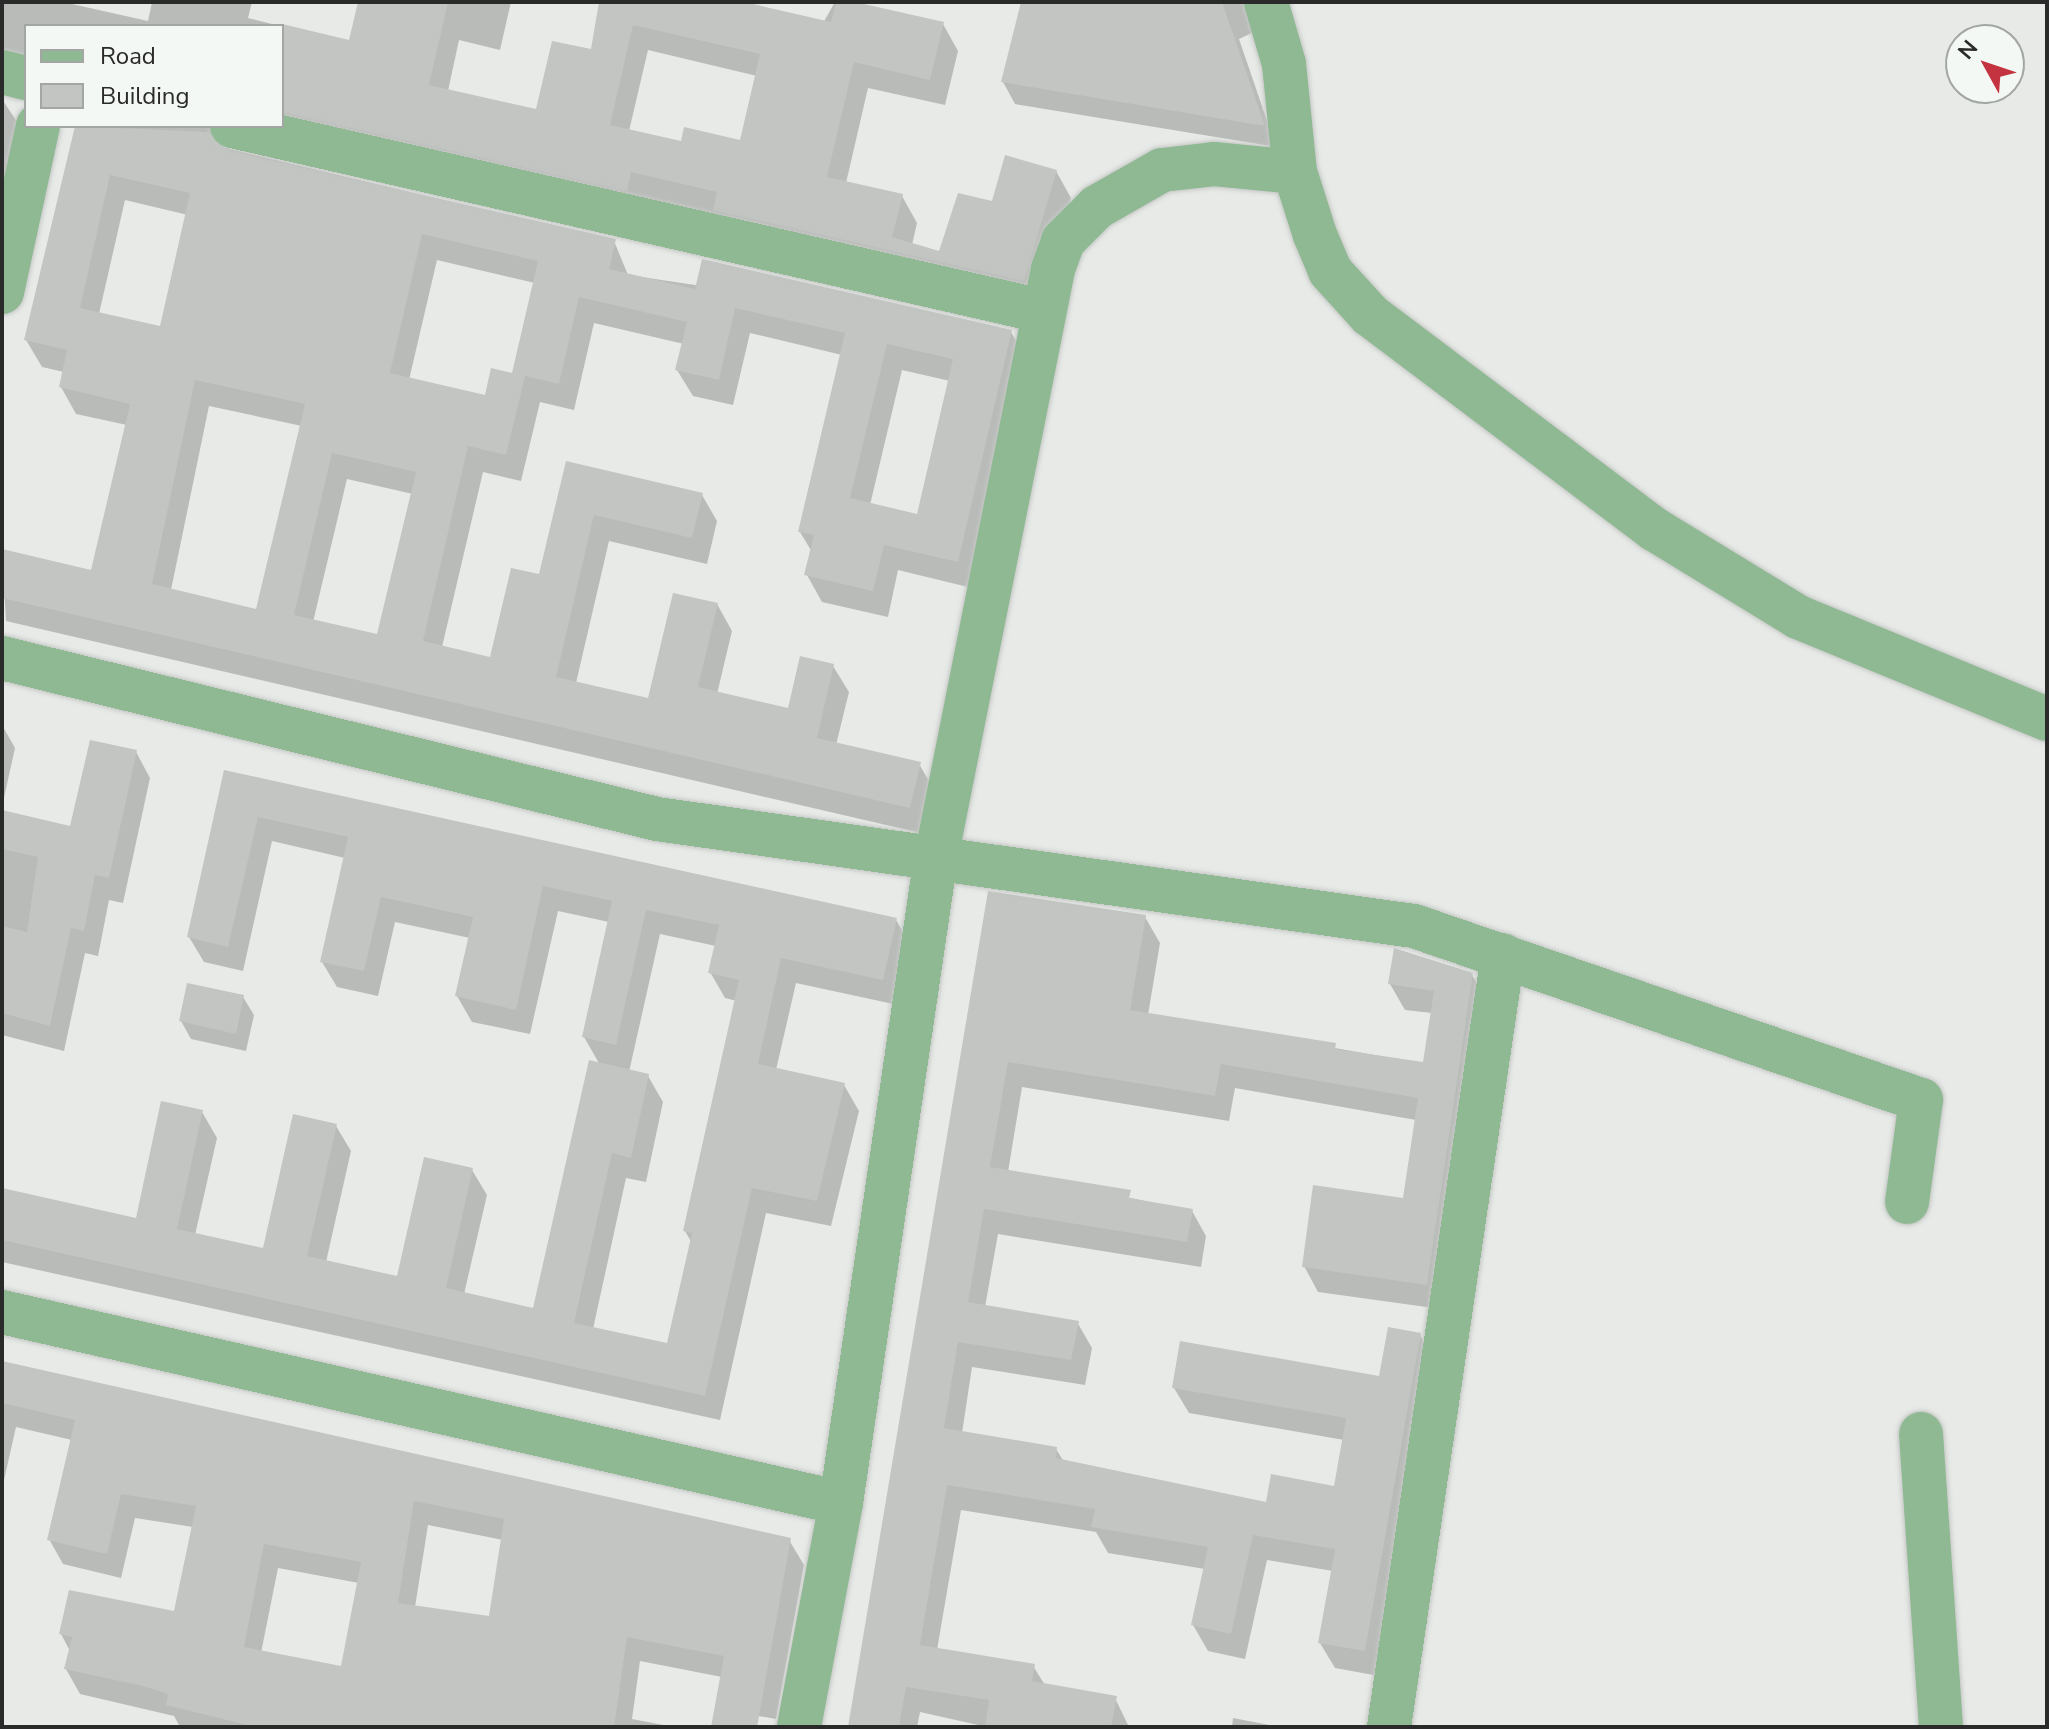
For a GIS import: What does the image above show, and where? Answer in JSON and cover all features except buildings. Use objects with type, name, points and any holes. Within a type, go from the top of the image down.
[{"type":"street","points":[[1266,2],[1284,64],[1295,172],[1330,271],[1370,315],[1654,529],[1798,617],[2047,719]]},
{"type":"street","points":[[2,72],[24,78]]},
{"type":"street","points":[[2,292],[38,128]]},
{"type":"street","points":[[241,128],[1042,311]]},
{"type":"street","points":[[799,1727],[841,1503],[935,863],[1042,311],[1063,241],[1129,184],[1162,170],[1214,164],[1295,172]]},
{"type":"street","points":[[2,658],[657,819],[935,863],[1414,926],[1921,1100],[1907,1202]]},
{"type":"street","points":[[1389,1727],[1503,955]]},
{"type":"street","points":[[2,1312],[841,1503]]},
{"type":"street","points":[[1921,1434],[1941,1727]]}]
